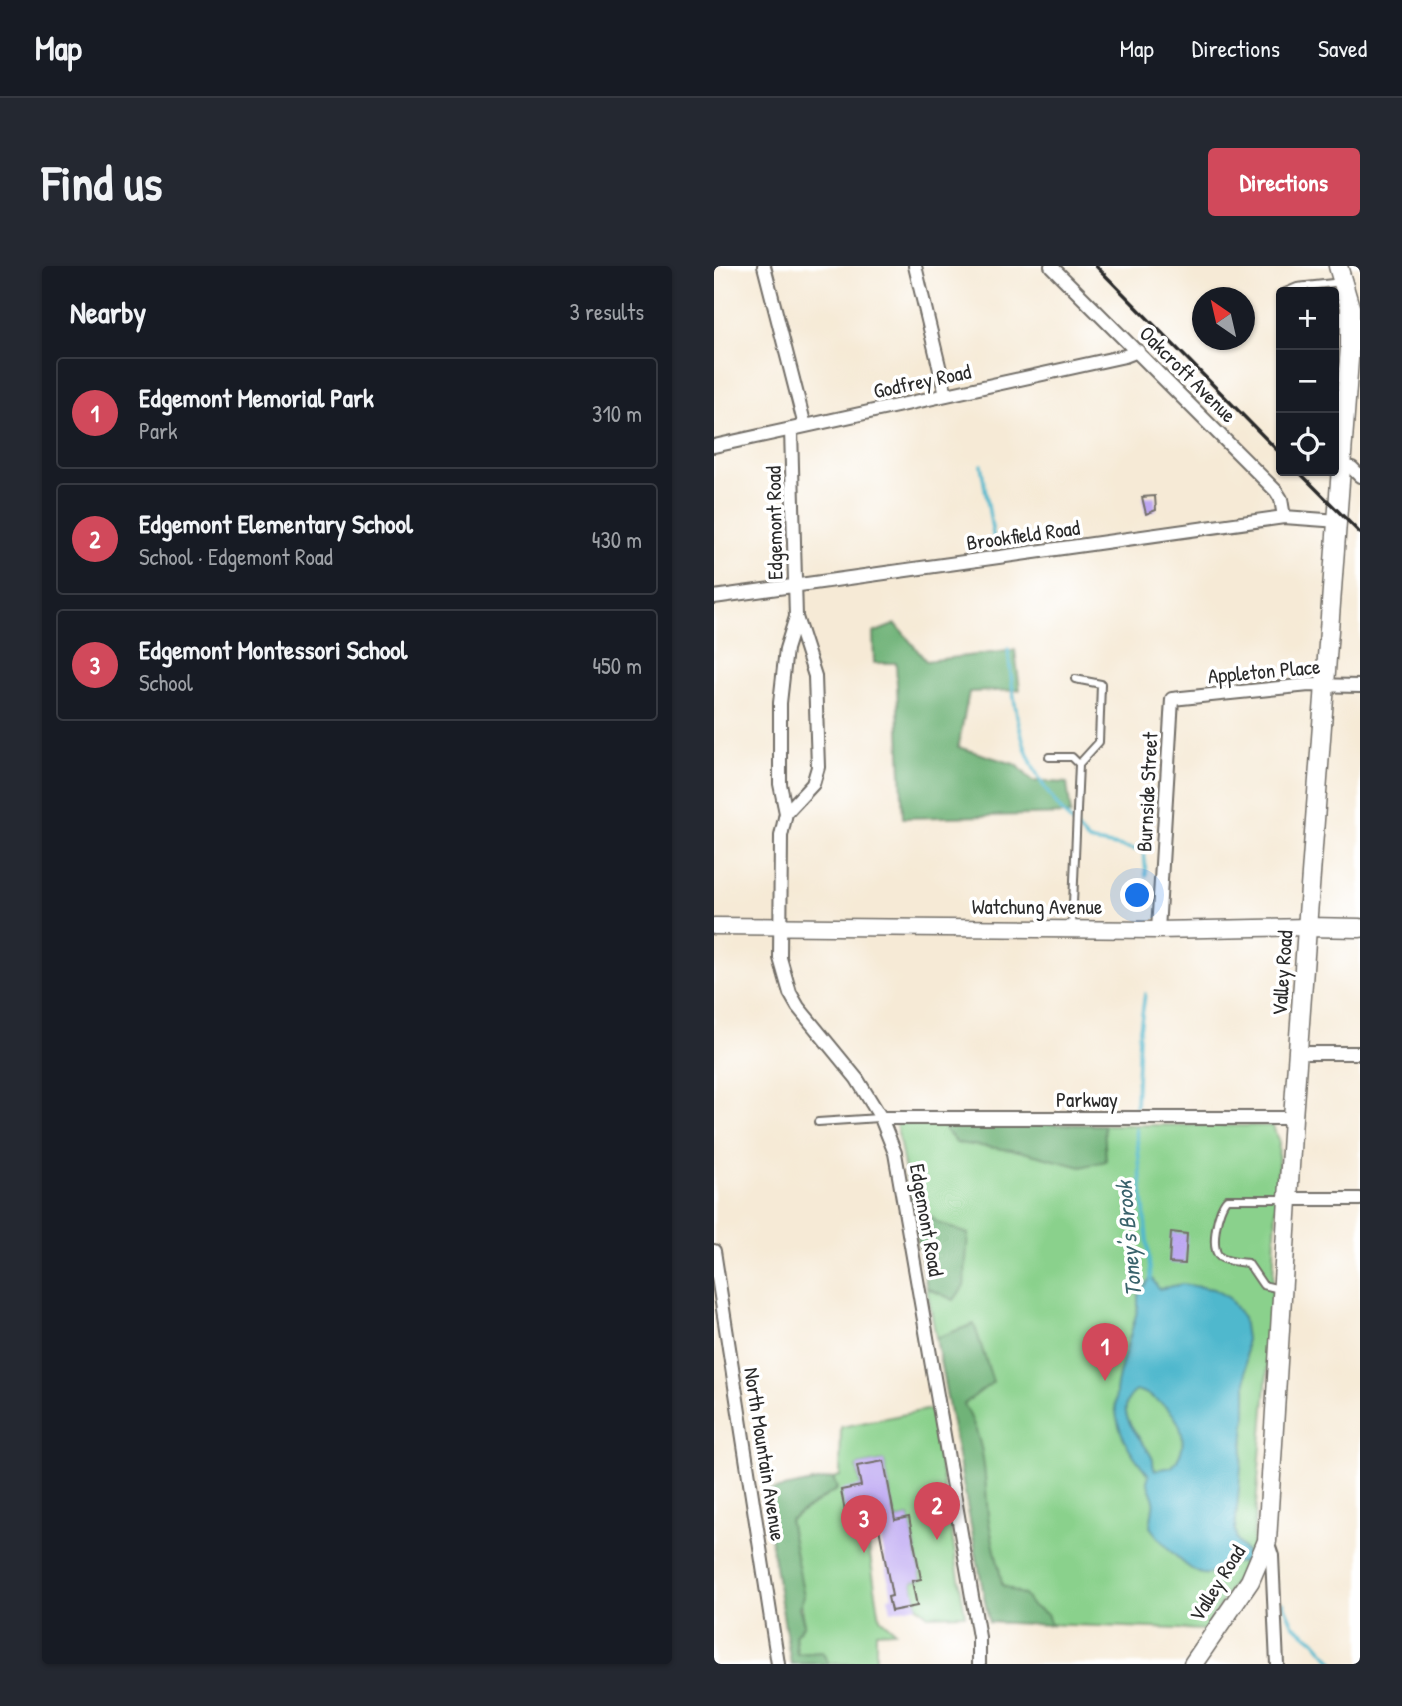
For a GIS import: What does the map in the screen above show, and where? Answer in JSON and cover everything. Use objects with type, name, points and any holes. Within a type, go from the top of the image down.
[{"type":"main road","name":"Valley Road","points":[[1193,1664],[1250,1581],[1267,1541],[1293,1118],[1343,467],[1354,362],[1350,307],[1341,274]]},
{"type":"main road","name":"Watchung Avenue","points":[[1308,927],[1360,928]]},
{"type":"street","points":[[764,266],[805,426]]},
{"type":"street","points":[[915,266],[946,395]]},
{"type":"street","name":"Oakcroft Avenue","points":[[1051,266],[1276,491],[1281,499],[1284,517]]},
{"type":"street","name":"Godfrey Road","points":[[714,446],[1138,351]]},
{"type":"street","name":"Edgemont Road","points":[[786,813],[813,783],[818,767],[815,676],[796,617],[791,429]]},
{"type":"street","points":[[1343,467],[1352,468],[1360,476]]},
{"type":"street","name":"Brookfield Road","points":[[714,597],[1284,517],[1339,520]]},
{"type":"street","name":"Edgemont Road","points":[[796,617],[786,649],[780,704],[780,784],[786,813],[781,836],[778,927],[780,958],[790,993],[808,1021],[857,1079],[881,1118],[895,1153],[979,1637],[979,1664]]},
{"type":"street","name":"Appleton Place","points":[[1172,699],[1326,685],[1360,686]]},
{"type":"street","name":"Burnside Street","points":[[1158,930],[1172,699]]},
{"type":"street","name":"Watchung Avenue","points":[[714,926],[1158,930],[1308,927]]},
{"type":"street","points":[[1299,1053],[1360,1053]]},
{"type":"street","name":"Parkway","points":[[881,1118],[1293,1118]]},
{"type":"street","points":[[1288,1199],[1360,1199]]},
{"type":"street","name":"North Mountain Avenue","points":[[714,1251],[778,1664]]},
{"type":"street","points":[[1267,1541],[1272,1556],[1271,1602],[1277,1664]]},
{"type":"street","points":[[1250,1581],[1264,1588],[1271,1602]]},
{"type":"lane","points":[[1297,287],[1341,274]]},
{"type":"lane","points":[[1072,929],[1074,821],[1079,764],[1099,742],[1101,684],[1075,679]]},
{"type":"lane","points":[[1049,757],[1072,757],[1079,764]]},
{"type":"lane","points":[[818,1122],[881,1118]]},
{"type":"lane","points":[[1282,1288],[1263,1285],[1248,1263],[1223,1259],[1216,1253],[1215,1245],[1218,1214],[1227,1199],[1288,1199]]},
{"type":"green space","points":[[896,624],[926,661],[1015,650],[1020,690],[969,692],[958,747],[1017,765],[1032,781],[1067,783],[1071,814],[903,818],[896,663],[874,663],[873,633]]},
{"type":"green space","points":[[896,1123],[1273,1126],[1279,1143],[1271,1326],[1252,1553],[1205,1630],[989,1622]]},
{"type":"green space","points":[[944,1123],[1104,1125],[1106,1161],[1081,1167],[1019,1151],[957,1143],[945,1130]]},
{"type":"green space","points":[[910,1198],[938,1223],[968,1234],[964,1286],[954,1300],[927,1288]]},
{"type":"green space","points":[[974,1324],[993,1382],[964,1404],[981,1446],[989,1524],[1002,1585],[1024,1595],[1032,1606],[1047,1614],[1051,1625],[989,1622],[936,1338]]},
{"type":"green space","points":[[931,1409],[965,1614],[928,1615],[917,1606],[912,1581],[921,1579],[909,1517],[895,1520],[884,1461],[857,1466],[861,1486],[848,1528],[865,1525],[880,1618],[895,1631],[876,1632],[876,1664],[829,1664],[822,1652],[797,1654],[795,1635],[804,1624],[789,1520],[837,1489],[833,1478],[840,1476],[841,1427]]},
{"type":"green space","points":[[833,1478],[837,1489],[789,1520],[804,1596],[799,1607],[804,1624],[795,1635],[797,1654],[822,1652],[829,1664],[791,1664],[763,1492]]},
{"type":"water","points":[[1151,1277],[1159,1289],[1182,1284],[1213,1289],[1229,1298],[1243,1318],[1246,1339],[1246,1415],[1235,1530],[1237,1541],[1250,1557],[1247,1562],[1234,1563],[1208,1574],[1201,1574],[1176,1556],[1150,1527],[1154,1500],[1147,1481],[1149,1475],[1132,1453],[1121,1432],[1116,1413],[1119,1376],[1138,1307],[1138,1295]],"holes":[[[1136,1391],[1149,1395],[1172,1413],[1177,1421],[1181,1430],[1182,1448],[1172,1467],[1155,1470],[1150,1453],[1127,1418],[1128,1400]]]},
{"type":"building","points":[[1155,496],[1156,510],[1146,514],[1142,497]]},
{"type":"building","points":[[1171,1232],[1187,1234],[1185,1264],[1169,1263]]},
{"type":"building","points":[[884,1461],[895,1520],[909,1517],[921,1579],[912,1581],[917,1606],[891,1611],[888,1597],[892,1596],[878,1523],[848,1528],[841,1490],[861,1486],[857,1466]]},
{"type":"waterway","name":"Toney's Brook","points":[[981,465],[995,546]]},
{"type":"waterway","name":"Toney's Brook","points":[[1008,649],[1021,732],[1037,775],[1067,817],[1089,841],[1144,851],[1146,875]]},
{"type":"waterway","name":"Toney's Brook","points":[[1136,1106],[1139,1036],[1145,994]]},
{"type":"waterway","name":"Toney's Brook","points":[[1136,1129],[1151,1279]]},
{"type":"waterway","name":"Toney's Brook","points":[[1283,1602],[1293,1625],[1314,1640],[1335,1664]]},
{"type":"railway","points":[[1096,266],[1276,449]]},
{"type":"railway","points":[[1303,476],[1360,533]]},
{"type":"place","name":"Edgemont Memorial Park","points":[[1105,1381]]},
{"type":"place","name":"Edgemont Elementary School","points":[[937,1540]]},
{"type":"place","name":"Edgemont Montessori School","points":[[864,1553]]}]
